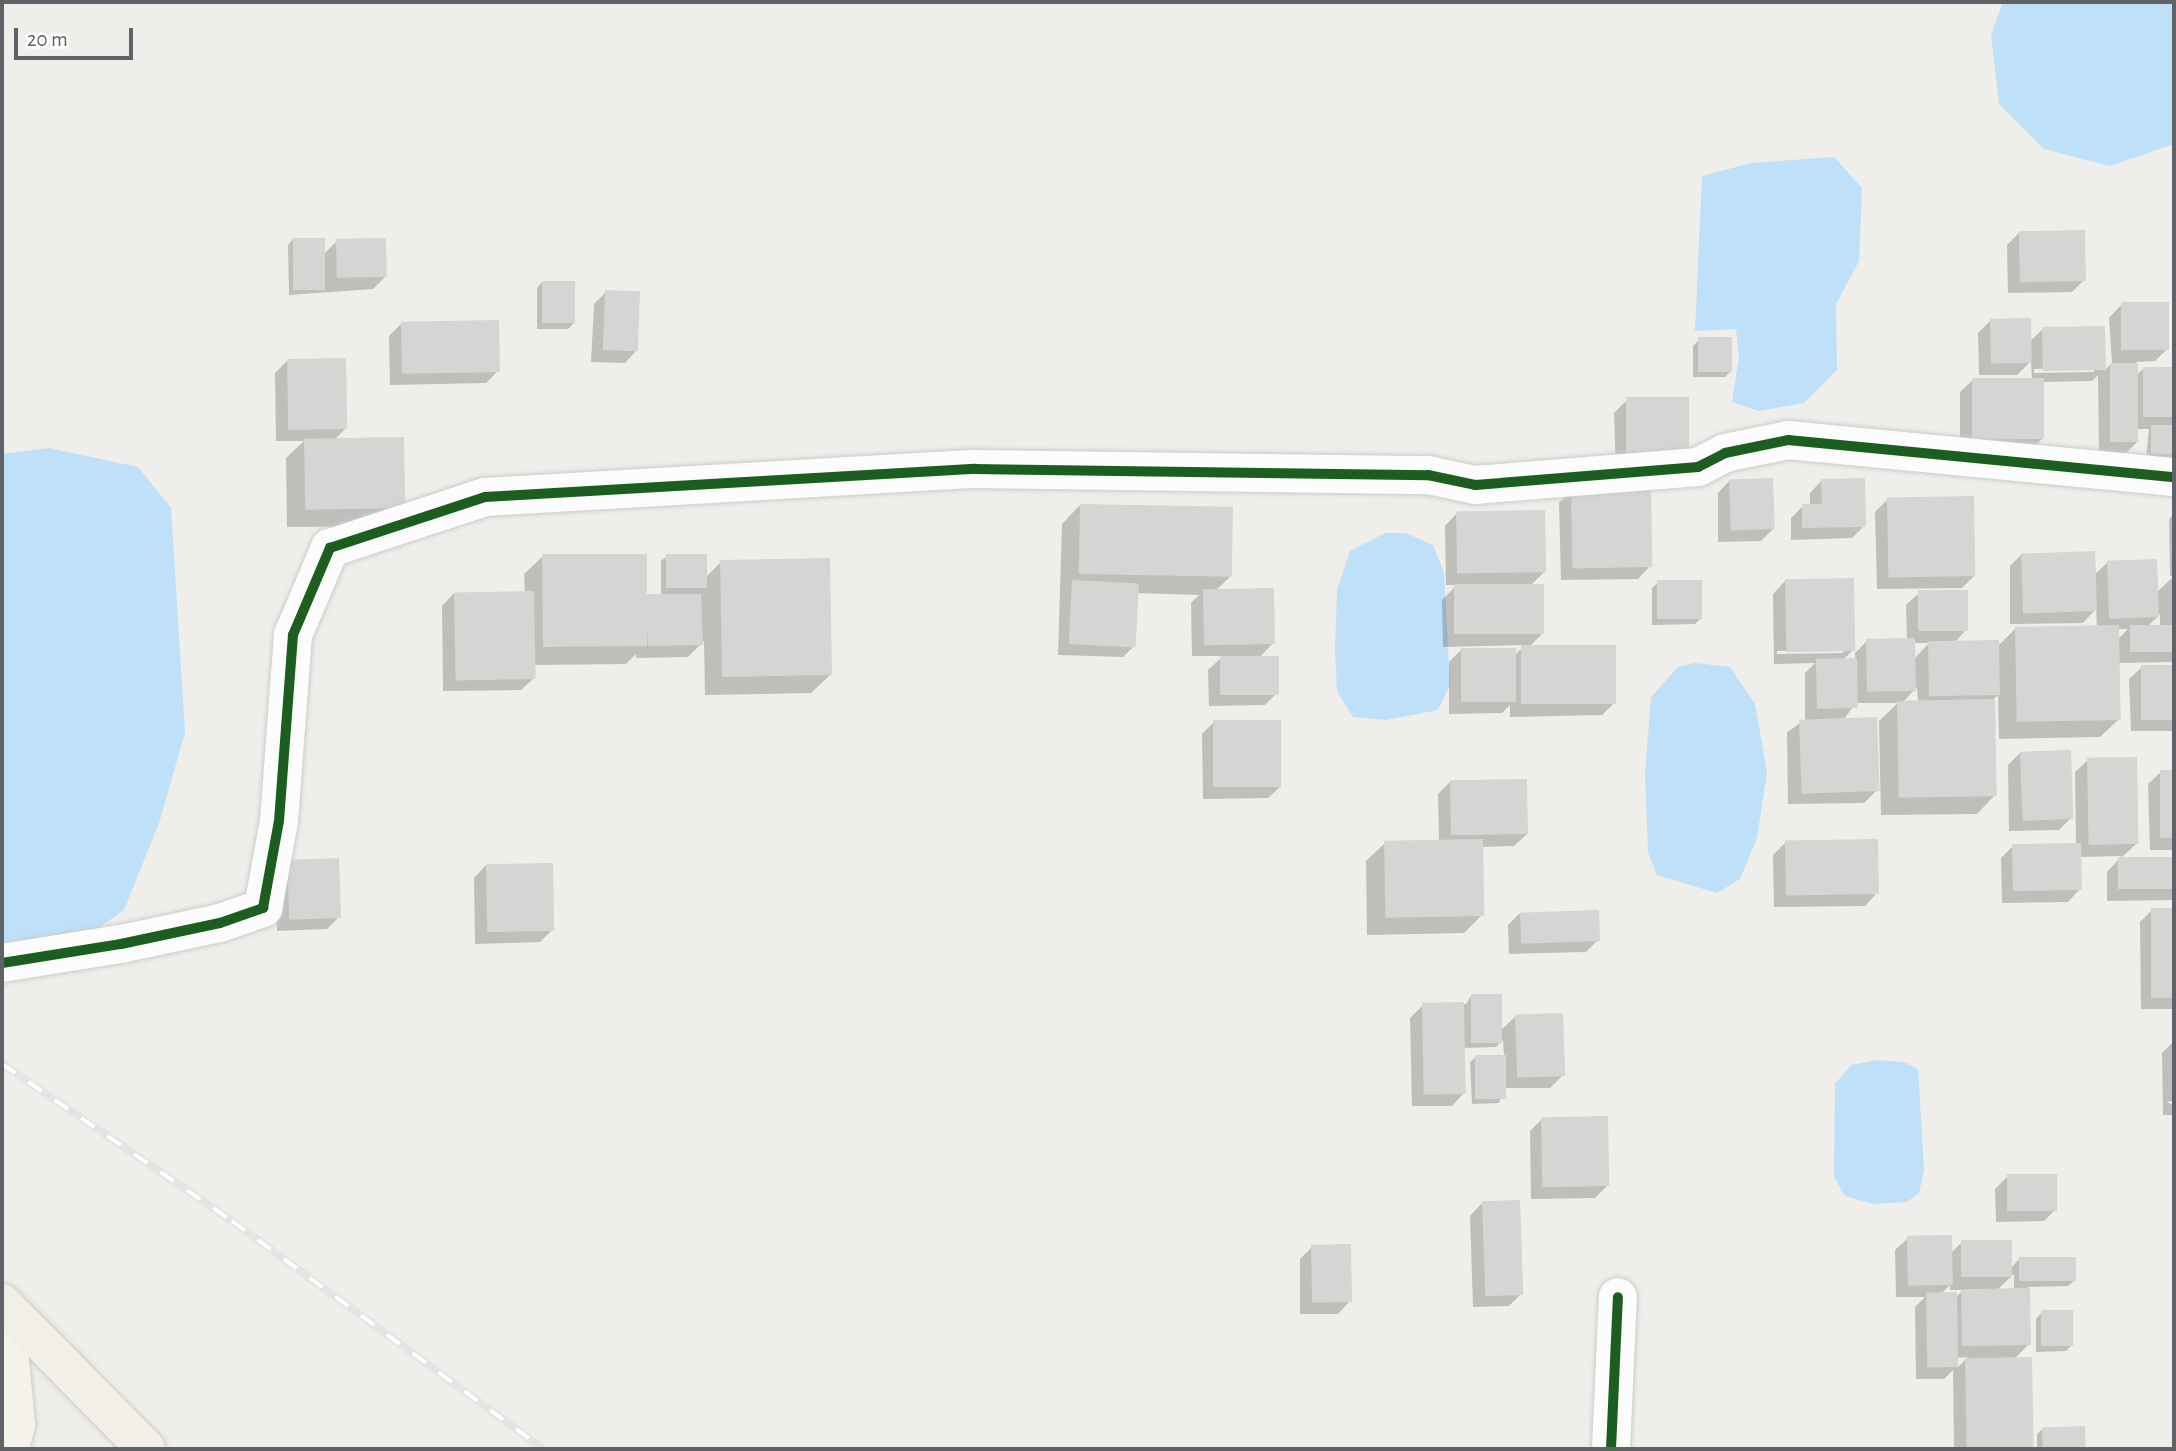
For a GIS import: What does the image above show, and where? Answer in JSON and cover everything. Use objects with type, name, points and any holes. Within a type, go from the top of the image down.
[{"type":"highway","points":[[3,1304],[146,1449]]},
{"type":"main road","points":[[3,1304],[16,1425],[10,1449]]},
{"type":"street","points":[[2,963],[121,944],[220,923],[263,908],[279,821],[293,635],[330,548],[485,497],[975,469],[1428,475],[1475,485],[1698,467],[1725,453],[1788,440],[2174,477]]},
{"type":"street","points":[[1611,1449],[1618,1297]]},
{"type":"water","points":[[2003,2],[2174,2],[2174,144],[2110,166],[2044,149],[1999,104],[1991,35]]},
{"type":"water","points":[[1834,157],[1862,188],[1859,261],[1836,304],[1837,370],[1804,403],[1759,411],[1732,402],[1739,356],[1736,329],[1695,331],[1702,176],[1751,163]]},
{"type":"water","points":[[49,448],[138,467],[171,508],[185,733],[159,823],[124,910],[71,947],[2,956],[2,454]]},
{"type":"water","points":[[1385,533],[1405,533],[1433,545],[1444,572],[1450,685],[1438,710],[1386,720],[1353,717],[1337,691],[1335,650],[1337,590],[1350,551]]},
{"type":"water","points":[[1695,663],[1730,667],[1755,704],[1767,772],[1757,838],[1740,879],[1717,893],[1657,875],[1648,852],[1645,773],[1651,697],[1678,667]]},
{"type":"water","points":[[1877,1060],[1904,1062],[1918,1069],[1924,1169],[1919,1193],[1907,1202],[1873,1204],[1845,1196],[1834,1177],[1835,1084],[1851,1065]]},
{"type":"building","points":[[2085,230],[2086,281],[2020,282],[2019,231]]},
{"type":"building","points":[[293,238],[325,238],[325,290],[293,290]]},
{"type":"building","points":[[386,238],[387,277],[337,278],[336,239]]},
{"type":"building","points":[[542,281],[575,281],[575,323],[542,323]]},
{"type":"building","points":[[605,290],[640,291],[638,351],[603,350]]},
{"type":"building","points":[[2121,302],[2169,302],[2169,350],[2121,350]]},
{"type":"building","points":[[2031,318],[2032,363],[1991,364],[1990,319]]},
{"type":"building","points":[[499,320],[500,372],[402,374],[401,322]]},
{"type":"building","points":[[2105,326],[2106,370],[2043,371],[2042,327]]},
{"type":"building","points":[[1698,337],[1732,337],[1732,372],[1698,372]]},
{"type":"building","points":[[346,358],[347,429],[288,430],[287,359]]},
{"type":"building","points":[[2110,363],[2138,363],[2138,442],[2110,442]]},
{"type":"building","points":[[2143,367],[2174,367],[2174,417],[2143,417]]},
{"type":"building","points":[[1972,378],[2044,378],[2044,439],[1972,439]]},
{"type":"building","points":[[1626,397],[1689,397],[1689,461],[1626,461]]},
{"type":"building","points":[[2151,425],[2174,425],[2174,454],[2151,454]]},
{"type":"building","points":[[404,437],[405,508],[305,510],[304,439]]},
{"type":"building","points":[[1773,478],[1775,529],[1731,531],[1729,480]]},
{"type":"building","points":[[1865,478],[1866,527],[1802,528],[1802,504],[1822,504],[1821,479]]},
{"type":"building","points":[[1651,488],[1652,567],[1572,568],[1571,489]]},
{"type":"building","points":[[1974,496],[1975,576],[1888,578],[1887,498]]},
{"type":"building","points":[[1080,504],[1233,507],[1232,577],[1079,574]]},
{"type":"building","points":[[1545,510],[1546,572],[1457,574],[1456,512]]},
{"type":"building","points":[[2095,551],[2097,611],[2023,614],[2021,554]]},
{"type":"building","points":[[542,554],[647,554],[647,594],[701,594],[703,645],[648,646],[647,624],[647,646],[543,647]]},
{"type":"building","points":[[666,554],[707,554],[707,588],[666,588]]},
{"type":"building","points":[[830,558],[832,675],[722,677],[720,560]]},
{"type":"building","points":[[2157,559],[2159,617],[2109,619],[2107,561]]},
{"type":"building","points":[[1854,578],[1855,651],[1786,652],[1785,579]]},
{"type":"building","points":[[1072,580],[1139,584],[1136,647],[1069,644]]},
{"type":"building","points":[[1657,580],[1702,580],[1702,619],[1657,619]]},
{"type":"building","points":[[1454,584],[1544,584],[1544,634],[1454,634]]},
{"type":"building","points":[[1274,588],[1275,644],[1204,645],[1203,589]]},
{"type":"building","points":[[1918,590],[1968,590],[1968,631],[1918,631]]},
{"type":"building","points":[[534,591],[536,679],[456,680],[454,592]]},
{"type":"building","points":[[2119,625],[2121,720],[2017,722],[2015,627]]},
{"type":"building","points":[[2130,625],[2174,625],[2174,652],[2130,652]]},
{"type":"building","points":[[1915,638],[1916,691],[1867,692],[1866,639]]},
{"type":"building","points":[[1999,640],[2000,695],[1929,696],[1928,641]]},
{"type":"building","points":[[1521,645],[1616,645],[1616,704],[1521,704]]},
{"type":"building","points":[[1461,648],[1516,648],[1516,702],[1461,702]]},
{"type":"building","points":[[1220,656],[1279,656],[1279,695],[1220,695]]},
{"type":"building","points":[[1857,658],[1858,708],[1817,709],[1816,659]]},
{"type":"building","points":[[2141,665],[2174,665],[2174,720],[2141,720]]},
{"type":"building","points":[[1995,699],[1997,796],[1899,798],[1897,701]]},
{"type":"building","points":[[1877,717],[1880,791],[1802,794],[1799,720]]},
{"type":"building","points":[[1213,720],[1281,720],[1281,787],[1213,787]]},
{"type":"building","points":[[2071,750],[2073,819],[2022,821],[2020,752]]},
{"type":"building","points":[[2137,757],[2139,844],[2089,845],[2087,758]]},
{"type":"building","points":[[2160,770],[2174,770],[2174,838],[2160,838]]},
{"type":"building","points":[[1527,779],[1528,834],[1451,835],[1450,780]]},
{"type":"building","points":[[1483,839],[1484,916],[1385,918],[1384,841]]},
{"type":"building","points":[[1878,839],[1879,894],[1786,896],[1785,841]]},
{"type":"building","points":[[2081,843],[2082,890],[2013,891],[2012,844]]},
{"type":"building","points":[[2118,857],[2174,857],[2174,889],[2118,889]]},
{"type":"building","points":[[339,858],[341,918],[289,920],[287,860]]},
{"type":"building","points":[[553,863],[554,931],[487,932],[486,864]]},
{"type":"building","points":[[2151,908],[2174,908],[2174,998],[2151,998]]},
{"type":"building","points":[[1599,910],[1600,941],[1521,944],[1520,913]]},
{"type":"building","points":[[1471,994],[1502,994],[1502,1043],[1471,1043]]},
{"type":"building","points":[[1464,1002],[1466,1094],[1424,1095],[1422,1003]]},
{"type":"building","points":[[1563,1013],[1565,1076],[1517,1078],[1515,1015]]},
{"type":"building","points":[[1475,1055],[1506,1055],[1506,1099],[1475,1099]]},
{"type":"building","points":[[1608,1116],[1609,1186],[1542,1187],[1541,1117]]},
{"type":"building","points":[[2007,1174],[2057,1174],[2057,1211],[2007,1211]]},
{"type":"building","points":[[1520,1200],[1523,1295],[1485,1296],[1482,1201]]},
{"type":"building","points":[[1952,1235],[1953,1285],[1908,1286],[1907,1236]]},
{"type":"building","points":[[1961,1240],[2012,1240],[2012,1277],[1961,1277]]},
{"type":"building","points":[[1351,1244],[1352,1302],[1312,1303],[1311,1245]]},
{"type":"building","points":[[2019,1257],[2076,1257],[2076,1281],[2019,1281]]},
{"type":"building","points":[[2030,1288],[2031,1345],[1962,1346],[1961,1289]]},
{"type":"building","points":[[1957,1292],[1958,1367],[1927,1368],[1926,1293]]},
{"type":"building","points":[[2041,1310],[2073,1310],[2073,1346],[2041,1346]]},
{"type":"building","points":[[2032,1357],[2034,1449],[1967,1449],[1965,1358]]},
{"type":"building","points":[[2085,1426],[2086,1449],[2043,1449],[2042,1428]]},
{"type":"railway","points":[[2,1064],[232,1221],[544,1449]]},
{"type":"cycle path","points":[[2,963],[121,944],[220,923],[263,908],[279,821],[293,635],[330,548],[485,497],[975,469],[1428,475],[1475,485],[1698,467],[1725,453],[1788,440],[2174,477]]},
{"type":"cycle path","points":[[1611,1449],[1618,1297]]}]
